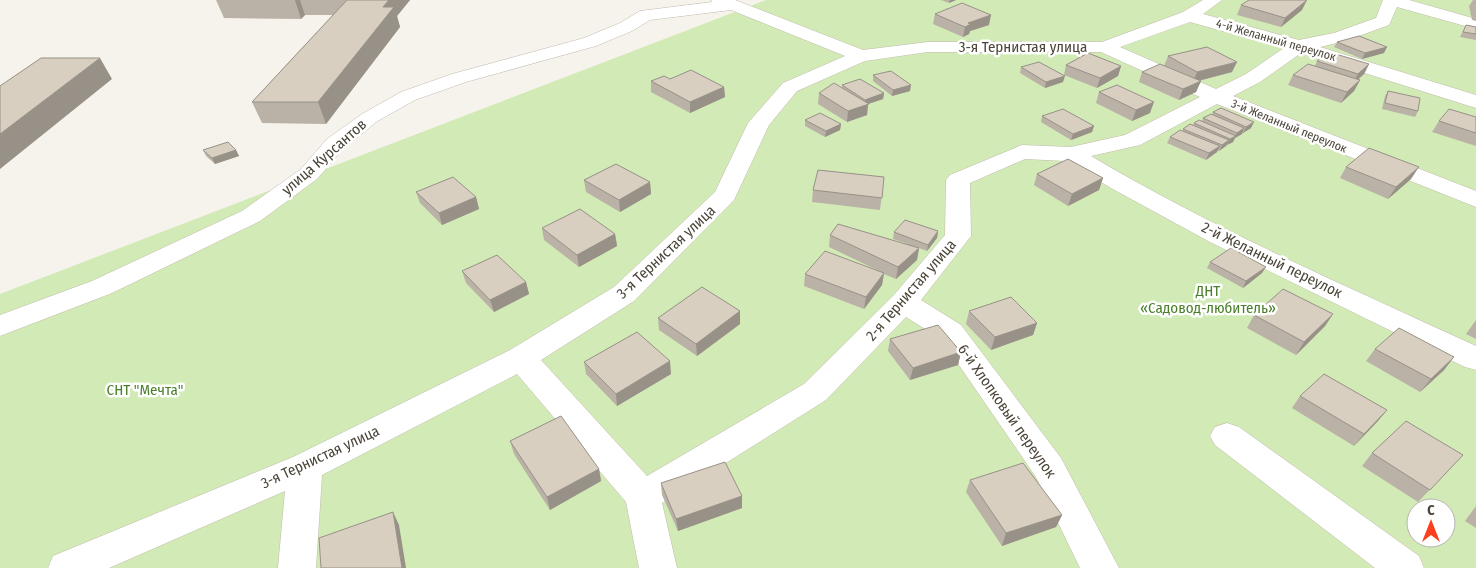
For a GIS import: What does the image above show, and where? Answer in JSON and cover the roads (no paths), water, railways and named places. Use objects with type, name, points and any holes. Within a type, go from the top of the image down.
[{"type":"street","name":"3-я Тернистая улица","points":[[67,568],[305,467],[521,358],[624,294],[725,195],[759,123],[790,87],[861,56],[928,47],[1104,47],[1189,16],[1214,0]]},
{"type":"street","points":[[1391,0],[1476,24]]},
{"type":"street","name":"2-я Тернистая улица","points":[[643,496],[815,392],[904,302],[958,236],[958,180],[1022,152],[1071,154],[1132,140],[1218,98],[1253,78],[1299,46],[1339,37],[1383,22],[1391,0]]},
{"type":"street","points":[[726,3],[861,56]]},
{"type":"street","name":"улица Курсантов","points":[[0,326],[102,287],[251,216],[309,174],[335,144],[348,133],[369,118],[408,96],[459,78],[590,42],[626,27],[646,15],[726,3]]},
{"type":"street","name":"4-й Желанный переулок","points":[[1189,16],[1299,46],[1476,102]]},
{"type":"street","name":"3-й Желанный переулок","points":[[1104,47],[1218,98],[1476,200]]},
{"type":"street","name":"2-й Желанный переулок","points":[[1071,154],[1100,172],[1221,236],[1476,359]]},
{"type":"street","name":"6-й Хлопковый переулок","points":[[904,302],[951,332],[1049,468],[1100,568]]},
{"type":"street","points":[[521,358],[643,496],[658,568]]},
{"type":"street","points":[[1227,436],[1405,568]]},
{"type":"street","points":[[296,568],[305,467]]},
{"type":"park label","name":"ДНТ «Садовод-любитель»","points":[[1208,300]]},
{"type":"park label","name":"СНТ \"Мечта\"","points":[[145,390]]}]
